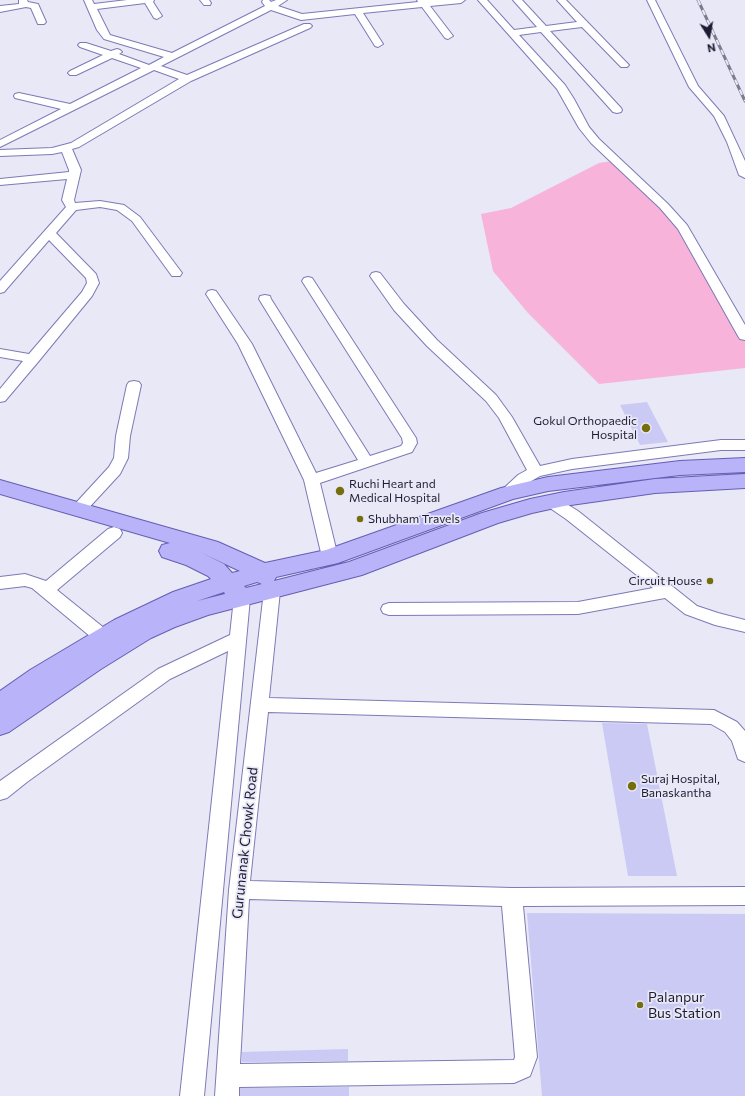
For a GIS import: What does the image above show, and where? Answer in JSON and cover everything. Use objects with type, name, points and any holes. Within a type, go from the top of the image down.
[{"type":"main road","points":[[0,704],[39,677],[103,637],[174,601],[235,590],[267,581],[508,493],[550,489],[680,468],[745,465]]},
{"type":"main road","points":[[0,487],[210,547],[267,581],[354,569],[490,518],[530,506],[550,489],[655,486],[745,481]]},
{"type":"main road","points":[[0,497],[194,559],[216,570],[235,590]]},
{"type":"main road","points":[[0,725],[93,662],[143,632],[167,621],[203,608],[235,590]]},
{"type":"street","points":[[147,0],[157,16]]},
{"type":"street","points":[[150,0],[90,4],[102,30],[107,37],[172,56]]},
{"type":"street","points":[[0,144],[172,56],[267,3],[283,0]]},
{"type":"street","points":[[378,0],[384,9]]},
{"type":"street","points":[[267,3],[303,17],[337,10],[358,12],[423,2],[460,0]]},
{"type":"street","points":[[482,0],[561,87],[570,99],[584,128],[595,141],[664,206],[683,228],[745,336]]},
{"type":"street","points":[[517,0],[617,110]]},
{"type":"street","points":[[561,0],[624,65]]},
{"type":"street","points":[[651,0],[694,87],[719,116],[732,142],[745,175]]},
{"type":"street","points":[[0,9],[21,6],[24,2],[35,6],[41,22]]},
{"type":"street","points":[[423,2],[448,36]]},
{"type":"street","points":[[358,12],[378,44]]},
{"type":"street","points":[[511,33],[584,24]]},
{"type":"street","points":[[0,153],[52,151],[75,145],[188,79],[307,26]]},
{"type":"street","points":[[83,45],[188,79]]},
{"type":"street","points":[[73,73],[132,45]]},
{"type":"street","points":[[19,96],[72,108]]},
{"type":"street","points":[[66,148],[75,170],[68,200],[72,207]]},
{"type":"street","points":[[0,182],[73,175]]},
{"type":"street","points":[[0,289],[50,234],[72,207],[100,204],[120,207],[136,219],[176,273]]},
{"type":"street","points":[[0,398],[88,293],[93,283],[92,277],[50,234]]},
{"type":"street","points":[[376,276],[399,307],[432,343],[491,398],[505,417],[550,489],[572,515],[691,610],[715,620],[745,626]]},
{"type":"street","points":[[308,281],[409,438],[410,443],[407,449],[312,480]]},
{"type":"street","points":[[212,294],[245,344],[312,480],[330,557]]},
{"type":"street","points":[[265,300],[367,463]]},
{"type":"street","points":[[0,353],[33,359]]},
{"type":"street","points":[[79,509],[115,470],[121,458],[123,436],[134,385]]},
{"type":"street","points":[[550,489],[572,464],[672,450],[721,445],[745,445]]},
{"type":"street","points":[[46,590],[114,533]]},
{"type":"street","points":[[0,583],[25,580],[38,584],[103,637]]},
{"type":"street","name":"Gurunanak Chowk Road","points":[[228,1086],[239,890],[259,705],[267,581]]},
{"type":"street","points":[[192,1096],[238,638],[235,590]]},
{"type":"street","points":[[390,609],[578,608],[667,592]]},
{"type":"street","points":[[0,792],[20,776],[164,674],[238,638]]},
{"type":"street","points":[[259,705],[714,717],[731,727],[740,738],[745,754]]},
{"type":"street","points":[[239,890],[512,897],[745,896]]},
{"type":"street","points":[[228,1086],[514,1072],[522,1068],[526,1057],[512,897]]},
{"type":"shaded area","points":[[612,161],[675,221],[745,339],[745,368],[599,384],[528,313],[493,271],[481,214],[511,208],[599,163]]},
{"type":"building","points":[[647,402],[668,442],[640,445],[620,405]]},
{"type":"building","points":[[602,723],[647,724],[677,876],[628,876]]},
{"type":"building","name":"Palanpur Bus Station","points":[[527,913],[745,914],[745,1096],[542,1096]]},
{"type":"building","points":[[348,1049],[348,1061],[242,1062],[242,1052]]},
{"type":"building","points":[[349,1087],[349,1096],[240,1096],[240,1088]]},
{"type":"railway","points":[[698,0],[745,101]]},
{"type":"place","name":"Gokul Orthopaedic Hospital","points":[[646,428]]},
{"type":"place","name":"Ruchi Heart and Medical Hospital","points":[[340,491]]},
{"type":"place","name":"Shubham Travels","points":[[360,519]]},
{"type":"place","name":"Circuit House","points":[[710,581]]},
{"type":"place","name":"Suraj Hospital, Banaskantha","points":[[632,786]]},
{"type":"place","name":"Palanpur Bus Station","points":[[640,1005]]}]
